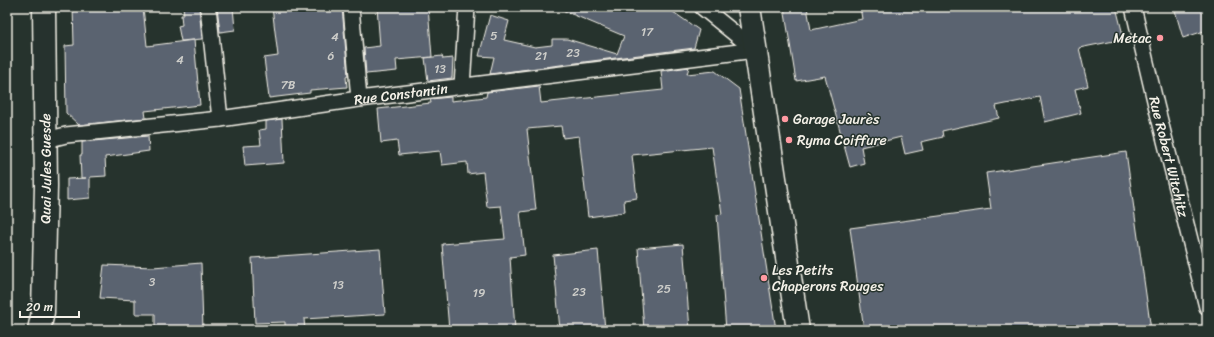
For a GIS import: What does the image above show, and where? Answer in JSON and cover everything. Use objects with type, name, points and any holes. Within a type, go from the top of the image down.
[{"type":"main road","name":"Quai Jules Guesde","points":[[39,330],[43,312],[46,186],[44,7]]},
{"type":"main road","points":[[749,7],[798,330]]},
{"type":"street","points":[[208,7],[220,119]]},
{"type":"street","points":[[351,7],[360,99]]},
{"type":"street","points":[[462,86],[467,7]]},
{"type":"street","points":[[702,7],[755,50]]},
{"type":"street","name":"Rue Robert Witchitz","points":[[1133,7],[1207,307]]},
{"type":"street","name":"Rue Constantin","points":[[46,140],[66,135],[220,119],[360,99],[755,50]]},
{"type":"building","points":[[73,7],[143,7],[147,46],[194,40],[200,105],[145,111],[146,118],[79,125],[66,113],[65,46],[74,45]]},
{"type":"building","points":[[183,7],[199,7],[202,39],[181,41],[178,26],[182,25],[181,15],[184,15]]},
{"type":"building","points":[[217,7],[233,7],[235,30],[220,32]]},
{"type":"building","points":[[272,7],[342,7],[348,76],[346,77],[347,87],[310,90],[310,93],[269,98],[264,58],[278,56]]},
{"type":"building","points":[[377,7],[428,7],[432,57],[396,60],[397,71],[366,74],[364,48],[380,46]]},
{"type":"building","points":[[555,7],[666,7],[699,30],[694,48],[490,74],[494,57],[479,56],[490,15],[509,21],[504,40],[535,47],[552,45],[552,39],[567,39],[617,54],[624,36]]},
{"type":"building","points":[[784,7],[807,7],[811,30],[862,19],[860,7],[1116,7],[1124,39],[1079,48],[1088,86],[1075,89],[1081,113],[1045,122],[1040,97],[996,106],[999,118],[942,131],[943,137],[921,142],[923,150],[905,154],[901,137],[861,147],[864,163],[850,167],[825,76],[796,81]]},
{"type":"building","points":[[1174,7],[1207,7],[1207,30],[1183,38]]},
{"type":"building","points":[[442,56],[443,59],[453,58],[452,78],[428,81],[425,58]]},
{"type":"building","points":[[689,67],[687,74],[715,71],[739,89],[776,330],[726,330],[717,215],[722,214],[712,147],[632,155],[637,198],[624,200],[625,212],[588,217],[579,136],[563,138],[561,126],[527,129],[536,210],[520,212],[525,255],[510,257],[515,330],[449,330],[442,244],[505,239],[501,206],[487,207],[483,172],[468,174],[467,162],[442,165],[440,151],[399,155],[397,141],[381,143],[378,109],[431,103],[430,99],[451,97],[451,101],[486,97],[487,92],[539,86],[541,103],[663,90],[661,71]]},
{"type":"building","points":[[282,119],[284,163],[245,166],[243,146],[261,145],[259,130],[266,129],[266,121]]},
{"type":"building","points":[[148,136],[149,151],[105,157],[106,176],[90,177],[90,198],[67,200],[67,179],[86,178],[81,178],[80,155],[82,155],[82,142]]},
{"type":"building","points":[[1126,152],[1151,330],[864,330],[850,228],[991,209],[986,173]]},
{"type":"building","points":[[683,244],[690,330],[644,330],[638,248]]},
{"type":"building","points":[[380,249],[385,314],[304,319],[305,330],[285,330],[285,322],[255,323],[252,258]]},
{"type":"building","points":[[598,250],[605,330],[560,330],[553,255]]},
{"type":"building","points":[[201,263],[203,330],[155,330],[155,314],[135,314],[135,300],[100,298],[104,265],[153,267]]},
{"type":"place","name":"Metac","points":[[1160,38]]},
{"type":"place","name":"Garage Jaurès","points":[[785,119]]},
{"type":"place","name":"Ryma Coiffure","points":[[789,140]]},
{"type":"place","name":"Les Petits Chaperons Rouges","points":[[764,278]]}]
